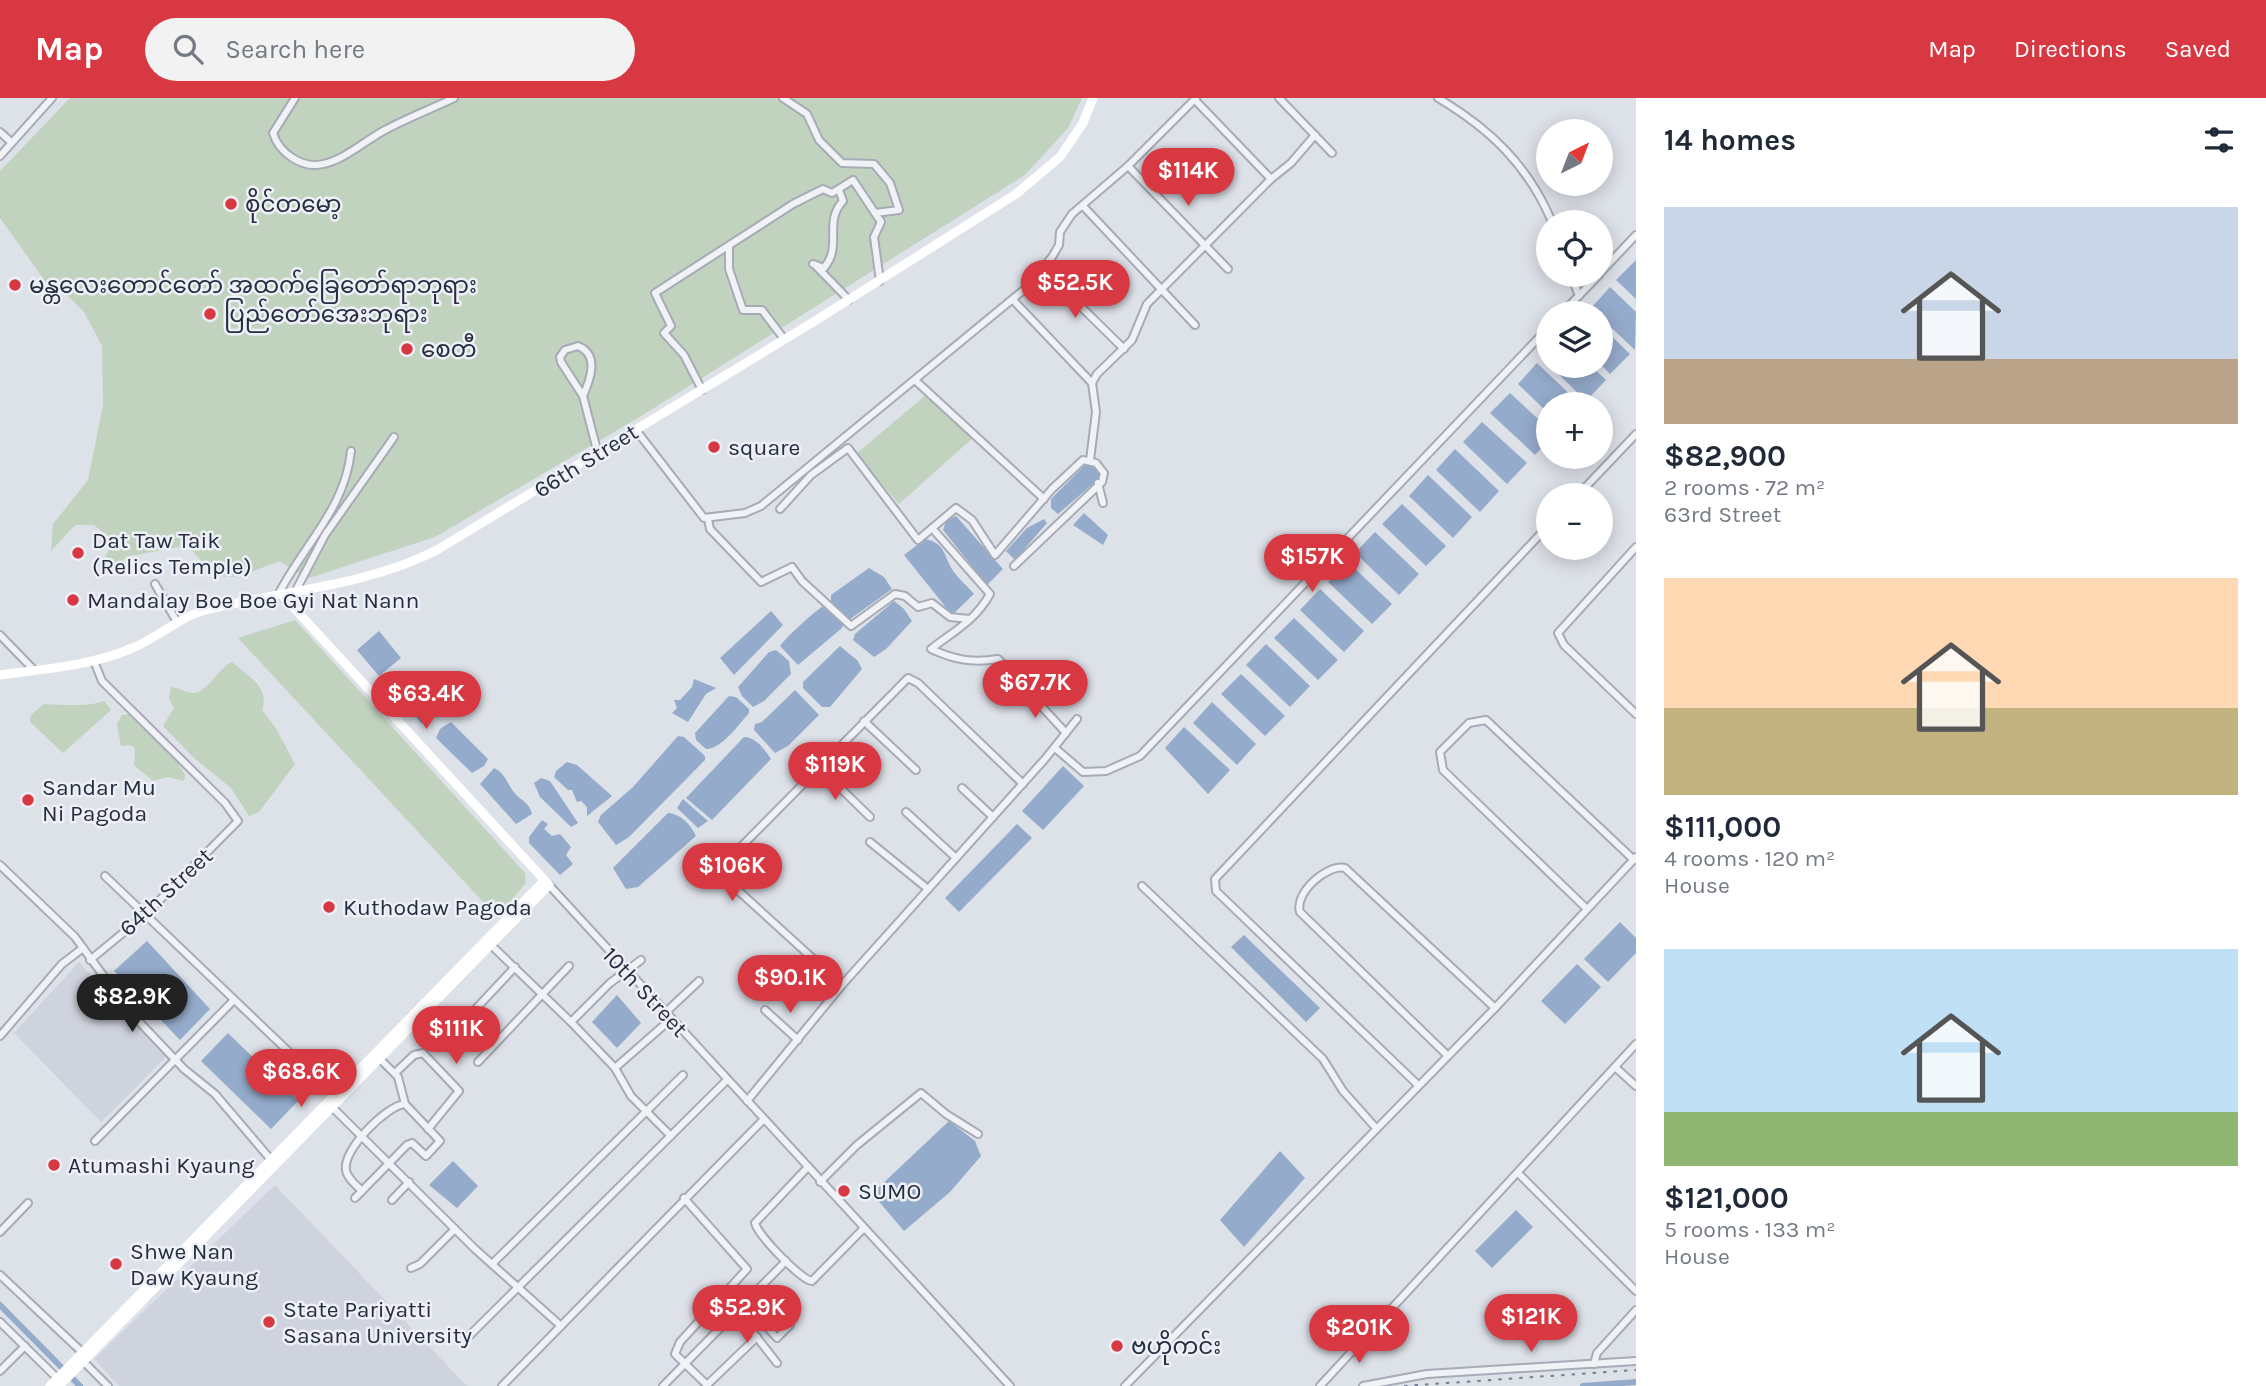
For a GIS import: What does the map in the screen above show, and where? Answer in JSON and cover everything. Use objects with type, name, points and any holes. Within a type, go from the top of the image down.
[{"type":"main road","name":"66th Street","points":[[0,675],[94,661],[135,648],[177,622],[204,610],[294,594],[411,564],[481,526],[880,281],[1016,194],[1049,168],[1076,134],[1093,98]]},
{"type":"main road","name":"10th Street","points":[[280,596],[547,883]]},
{"type":"main road","points":[[50,1386],[61,1380],[547,883]]},
{"type":"main road","points":[[426,1007],[492,944],[508,922]]},
{"type":"street","points":[[0,156],[52,98]]},
{"type":"street","points":[[295,98],[273,133],[284,151],[311,165],[329,163],[387,129],[454,98]]},
{"type":"street","points":[[783,98],[807,114],[819,140],[842,163],[874,164],[882,173],[893,190],[899,210],[875,213]]},
{"type":"street","points":[[1279,98],[1332,153]]},
{"type":"street","points":[[1438,98],[1483,127],[1519,163],[1540,193],[1547,210]]},
{"type":"street","points":[[708,519],[745,513],[761,506],[1013,300],[1038,275],[1059,244],[1060,232],[1066,221],[1128,166],[1195,99],[1271,178]]},
{"type":"street","points":[[0,132],[11,142]]},
{"type":"street","points":[[1092,383],[1136,332],[1139,318],[1147,304],[1271,178],[1292,163],[1315,135]]},
{"type":"street","points":[[1128,166],[1228,269]]},
{"type":"street","points":[[702,390],[684,355],[664,333],[671,326],[655,293],[793,204],[823,189],[832,193],[853,180],[881,225],[874,237],[880,281]]},
{"type":"street","points":[[839,190],[843,201],[834,211],[830,228],[834,236],[833,258],[824,268],[813,264],[849,300]]},
{"type":"street","points":[[1083,206],[1195,325]]},
{"type":"street","points":[[1613,259],[1636,235]]},
{"type":"street","points":[[729,246],[729,269],[743,310],[762,310],[784,339]]},
{"type":"street","points":[[1038,275],[1063,289],[1124,349]]},
{"type":"street","points":[[1576,287],[1579,296]]},
{"type":"street","points":[[1574,301],[1587,287]]},
{"type":"street","points":[[1013,300],[1092,383],[1096,412],[1090,460]]},
{"type":"street","points":[[1055,748],[1083,772],[1106,771],[1140,756],[1536,341]]},
{"type":"street","points":[[583,396],[592,364],[588,352],[578,346],[565,350],[560,358],[564,369],[583,396],[598,454]]},
{"type":"street","points":[[916,381],[1044,499]]},
{"type":"street","points":[[636,430],[708,519],[710,529],[761,582],[792,566],[802,581],[852,626],[895,594],[905,596],[918,607],[932,603],[950,617],[969,619]]},
{"type":"street","points":[[1589,483],[1636,434]]},
{"type":"street","points":[[294,594],[324,536],[394,437]]},
{"type":"street","points":[[780,509],[811,475],[848,448],[918,540],[956,508],[972,520],[995,555],[1080,462],[1090,460]]},
{"type":"street","points":[[280,596],[296,562],[340,497],[349,472],[351,451]]},
{"type":"street","points":[[1014,566],[1102,482],[1104,473],[1090,460]]},
{"type":"street","points":[[1098,484],[1104,503]]},
{"type":"street","points":[[932,528],[990,594],[982,609],[969,619],[961,630],[950,634],[930,649],[950,658],[974,663],[998,659],[1066,733]]},
{"type":"street","points":[[1418,1086],[1216,891],[1215,879],[1536,539]]},
{"type":"street","points":[[1636,547],[1558,633],[1564,645],[1636,713]]},
{"type":"street","points":[[155,584],[177,622]]},
{"type":"street","points":[[0,635],[34,670]]},
{"type":"street","name":"64th Street","points":[[90,960],[146,914],[238,821],[225,803],[102,681],[94,661]]},
{"type":"street","points":[[842,985],[730,884],[722,873],[734,854],[906,679],[912,678],[1023,784]]},
{"type":"street","points":[[747,1101],[842,985],[1055,748],[1077,719]]},
{"type":"street","points":[[1125,1386],[1375,1127],[1495,1008],[1635,858],[1486,720],[1469,723],[1440,752],[1443,770],[1587,909]]},
{"type":"street","points":[[864,721],[916,770]]},
{"type":"street","points":[[819,767],[870,817]]},
{"type":"street","points":[[962,788],[993,817]]},
{"type":"street","points":[[906,812],[956,858]]},
{"type":"street","points":[[870,842],[928,890]]},
{"type":"street","points":[[0,865],[83,948],[110,988],[176,1061],[215,1094],[274,1163]]},
{"type":"street","points":[[1448,1056],[1300,912],[1299,901],[1302,895],[1328,870],[1345,868],[1495,1008]]},
{"type":"street","points":[[105,876],[233,1001],[455,1229],[561,1326]]},
{"type":"street","name":"10th Street","points":[[547,883],[799,1160],[1010,1386]]},
{"type":"street","points":[[1142,886],[1328,1064],[1343,1091],[1375,1127]]},
{"type":"street","points":[[492,944],[615,1068],[628,1092],[671,1136]]},
{"type":"street","points":[[0,1036],[62,964],[83,948]]},
{"type":"street","points":[[571,1022],[640,960]]},
{"type":"street","points":[[454,1032],[515,967]]},
{"type":"street","points":[[478,1062],[569,967]]},
{"type":"street","points":[[615,1068],[699,981]]},
{"type":"street","points":[[95,1141],[233,1001]]},
{"type":"street","points":[[765,1010],[798,1040]]},
{"type":"street","points":[[1320,1386],[1636,1044]]},
{"type":"street","points":[[395,1073],[414,1055],[424,1052],[460,1091],[428,1129]]},
{"type":"street","points":[[355,1198],[411,1143],[427,1156],[440,1141],[405,1104],[395,1073],[378,1057]]},
{"type":"street","points":[[1615,1067],[1636,1086]]},
{"type":"street","points":[[492,1264],[683,1075]]},
{"type":"street","points":[[470,1335],[727,1080]]},
{"type":"street","points":[[820,1182],[857,1145],[920,1093],[946,1114],[978,1134]]},
{"type":"street","points":[[362,1191],[348,1176],[345,1168],[362,1136],[390,1108],[405,1104]]},
{"type":"street","points":[[502,1386],[763,1120]]},
{"type":"street","points":[[807,1168],[755,1223],[786,1261],[803,1278],[812,1281],[864,1228]]},
{"type":"street","points":[[1518,1173],[1636,1291]]},
{"type":"street","points":[[392,1200],[409,1182]]},
{"type":"street","points":[[684,1198],[747,1268],[676,1347],[675,1354],[707,1385],[757,1337]]},
{"type":"street","points":[[0,1232],[28,1203]]},
{"type":"street","points":[[411,1268],[420,1264],[455,1229]]},
{"type":"street","points":[[663,1386],[786,1261]]},
{"type":"street","points":[[0,1275],[108,1386]]},
{"type":"street","points":[[745,1303],[777,1338],[790,1325]]},
{"type":"street","points":[[1594,1364],[1597,1353],[1636,1310]]},
{"type":"street","points":[[737,1312],[778,1363]]},
{"type":"street","points":[[0,1322],[61,1380]]},
{"type":"street","points":[[0,1371],[25,1346]]},
{"type":"street","points":[[1363,1386],[1427,1374],[1636,1361]]},
{"type":"shaded area","points":[[79,962],[166,1057],[101,1122],[14,1033]]},
{"type":"shaded area","name":"State Pariyatti Sasana University","points":[[275,1185],[467,1386],[119,1386],[94,1359]]},
{"type":"green space","points":[[70,98],[1082,98],[1068,128],[1025,175],[638,418],[435,537],[306,579],[280,561],[238,576],[220,575],[200,560],[188,545],[126,557],[115,571],[107,569],[101,563],[109,550],[108,536],[94,525],[75,525],[51,551],[53,524],[88,480],[103,405],[102,346],[84,312],[62,290],[47,284],[0,218],[0,171]]},
{"type":"green space","points":[[927,394],[975,436],[899,504],[856,454]]},
{"type":"green space","points":[[295,620],[525,873],[526,883],[497,917],[238,638]]},
{"type":"green space","points":[[232,662],[260,688],[264,702],[262,710],[275,727],[295,764],[259,812],[249,816],[231,788],[194,758],[163,726],[174,708],[169,698],[171,687],[191,693],[198,692]]},
{"type":"green space","points":[[104,701],[111,710],[63,753],[30,722],[31,715],[44,704],[83,705]]},
{"type":"green space","points":[[128,714],[177,762],[185,775],[184,781],[168,777],[153,781],[134,765],[135,749],[131,745],[121,746],[117,724],[122,715]]},
{"type":"water","points":[[1636,260],[1636,299],[1616,280]]},
{"type":"water","points":[[1610,287],[1636,312],[1635,350],[1613,329],[1613,301],[1597,301]]},
{"type":"water","points":[[1613,338],[1630,354],[1613,371]]},
{"type":"water","points":[[1536,364],[1536,378],[1553,378],[1567,392],[1536,392],[1536,401],[1518,384]]},
{"type":"water","points":[[1562,378],[1606,380],[1595,392],[1577,392]]},
{"type":"water","points":[[1510,393],[1536,417],[1536,454],[1535,455],[1490,413]]},
{"type":"water","points":[[1482,422],[1527,463],[1507,484],[1463,442]]},
{"type":"water","points":[[1455,449],[1499,491],[1480,512],[1436,470]]},
{"type":"water","points":[[1087,463],[1094,466],[1101,477],[1058,514],[1051,508],[1051,499]]},
{"type":"water","points":[[1428,475],[1472,517],[1453,538],[1409,496]]},
{"type":"water","points":[[1402,504],[1446,546],[1426,566],[1382,524]]},
{"type":"water","points":[[1084,513],[1108,535],[1103,545],[1073,525]]},
{"type":"water","points":[[956,516],[1003,569],[987,585],[943,530],[946,521]]},
{"type":"water","points":[[1044,519],[1047,523],[1015,560],[1006,551],[1027,528]]},
{"type":"water","points":[[1375,532],[1419,574],[1399,595],[1355,553]]},
{"type":"water","points":[[925,539],[941,548],[954,572],[974,594],[952,615],[904,555]]},
{"type":"water","points":[[1348,562],[1392,604],[1372,624],[1328,582]]},
{"type":"water","points":[[869,568],[884,577],[892,589],[849,620],[831,601],[831,595]]},
{"type":"water","points":[[1320,589],[1364,631],[1344,652],[1300,610]]},
{"type":"water","points":[[894,601],[912,621],[886,649],[874,657],[853,640],[855,634]]},
{"type":"water","points":[[825,605],[844,623],[842,628],[798,665],[780,646]]},
{"type":"water","points":[[771,611],[783,625],[734,675],[720,658]]},
{"type":"water","points":[[1294,618],[1338,660],[1318,680],[1274,638]]},
{"type":"water","points":[[379,631],[401,658],[379,676],[357,650]]},
{"type":"water","points":[[1266,644],[1310,686],[1290,707],[1246,665]]},
{"type":"water","points":[[840,646],[858,661],[862,669],[830,707],[822,707],[803,688],[803,682]]},
{"type":"water","points":[[776,650],[789,661],[791,674],[764,701],[753,707],[742,696],[738,687],[769,652]]},
{"type":"water","points":[[406,671],[439,709],[426,725],[421,723],[393,688],[394,682]]},
{"type":"water","points":[[1241,674],[1285,716],[1265,736],[1221,694]]},
{"type":"water","points":[[694,679],[716,688],[706,694],[688,722],[672,713],[677,708],[674,700],[680,700],[692,687]]},
{"type":"water","points":[[795,690],[819,715],[788,746],[775,753],[754,730],[755,724],[762,722]]},
{"type":"water","points":[[729,696],[736,697],[749,709],[749,713],[724,741],[706,749],[696,740],[695,733]]},
{"type":"water","points":[[1212,702],[1256,744],[1237,765],[1193,723]]},
{"type":"water","points":[[451,722],[488,759],[484,766],[472,773],[436,738],[440,729]]},
{"type":"water","points":[[1184,727],[1230,770],[1208,794],[1165,748]]},
{"type":"water","points":[[678,736],[684,737],[705,756],[705,760],[629,837],[616,845],[598,822],[601,815],[633,787]]},
{"type":"water","points":[[744,737],[756,742],[771,759],[712,820],[686,798]]},
{"type":"water","points":[[567,762],[577,765],[612,796],[587,816],[587,807],[581,801],[577,802],[572,790],[568,790],[554,777],[556,771]]},
{"type":"water","points":[[1063,766],[1084,786],[1043,830],[1022,811]]},
{"type":"water","points":[[494,768],[503,775],[513,791],[531,810],[532,814],[516,824],[480,784]]},
{"type":"water","points":[[541,778],[550,781],[578,823],[571,827],[540,797],[534,783]]},
{"type":"water","points":[[683,799],[708,821],[698,828],[677,808]]},
{"type":"water","points":[[668,813],[685,821],[696,836],[638,887],[626,889],[613,868]]},
{"type":"water","points":[[542,820],[548,824],[544,829],[552,836],[560,834],[571,847],[566,855],[573,864],[560,875],[529,843],[529,837]]},
{"type":"water","points":[[1017,824],[1032,838],[959,912],[945,898]]},
{"type":"water","points":[[1620,922],[1636,938],[1636,953],[1608,982],[1584,959]]},
{"type":"water","points":[[1244,935],[1320,1008],[1306,1022],[1231,947]]},
{"type":"water","points":[[147,941],[210,1009],[180,1040],[114,971]]},
{"type":"water","points":[[1577,964],[1601,987],[1565,1024],[1541,1001]]},
{"type":"water","points":[[617,995],[641,1023],[617,1048],[592,1022]]},
{"type":"water","points":[[228,1033],[298,1101],[271,1129],[201,1061]]},
{"type":"water","points":[[949,1121],[975,1141],[981,1156],[950,1192],[904,1231],[876,1198],[878,1188]]},
{"type":"water","points":[[1280,1151],[1305,1178],[1244,1247],[1220,1220]]},
{"type":"water","points":[[453,1161],[478,1186],[457,1208],[429,1185]]},
{"type":"water","points":[[1516,1210],[1533,1227],[1492,1268],[1475,1251]]},
{"type":"waterway","points":[[0,1305],[80,1386]]},
{"type":"waterway","points":[[1583,1386],[1636,1382]]},
{"type":"railway","points":[[1404,1386],[1636,1370]]},
{"type":"place","name":"စိုင်တမော့","points":[[231,204]]},
{"type":"place","name":"မန္တ‌လေးတောင်တော် အထက်ခြေတော်ရာဘုရား‌","points":[[15,285]]},
{"type":"place","name":"ပြည်တော်အေးဘုရား","points":[[210,314]]},
{"type":"place","name":"စေတီ","points":[[407,349]]},
{"type":"place","name":"square","points":[[714,447]]},
{"type":"place","name":"Dat Taw Taik (Relics Temple)","points":[[78,553]]},
{"type":"place","name":"Mandalay Boe Boe Gyi Nat Nann","points":[[73,600]]},
{"type":"place","name":"Sandar Mu Ni Pagoda","points":[[28,800]]},
{"type":"place","name":"Kuthodaw Pagoda","points":[[329,907]]},
{"type":"place","name":"Atumashi Kyaung","points":[[54,1165]]},
{"type":"place","name":"SUMO","points":[[844,1191]]},
{"type":"place","name":"Shwe Nan Daw Kyaung","points":[[116,1264]]},
{"type":"place","name":"State Pariyatti Sasana University","points":[[269,1322]]},
{"type":"place","name":"ဗဟိုကင်း","points":[[1117,1346]]}]
